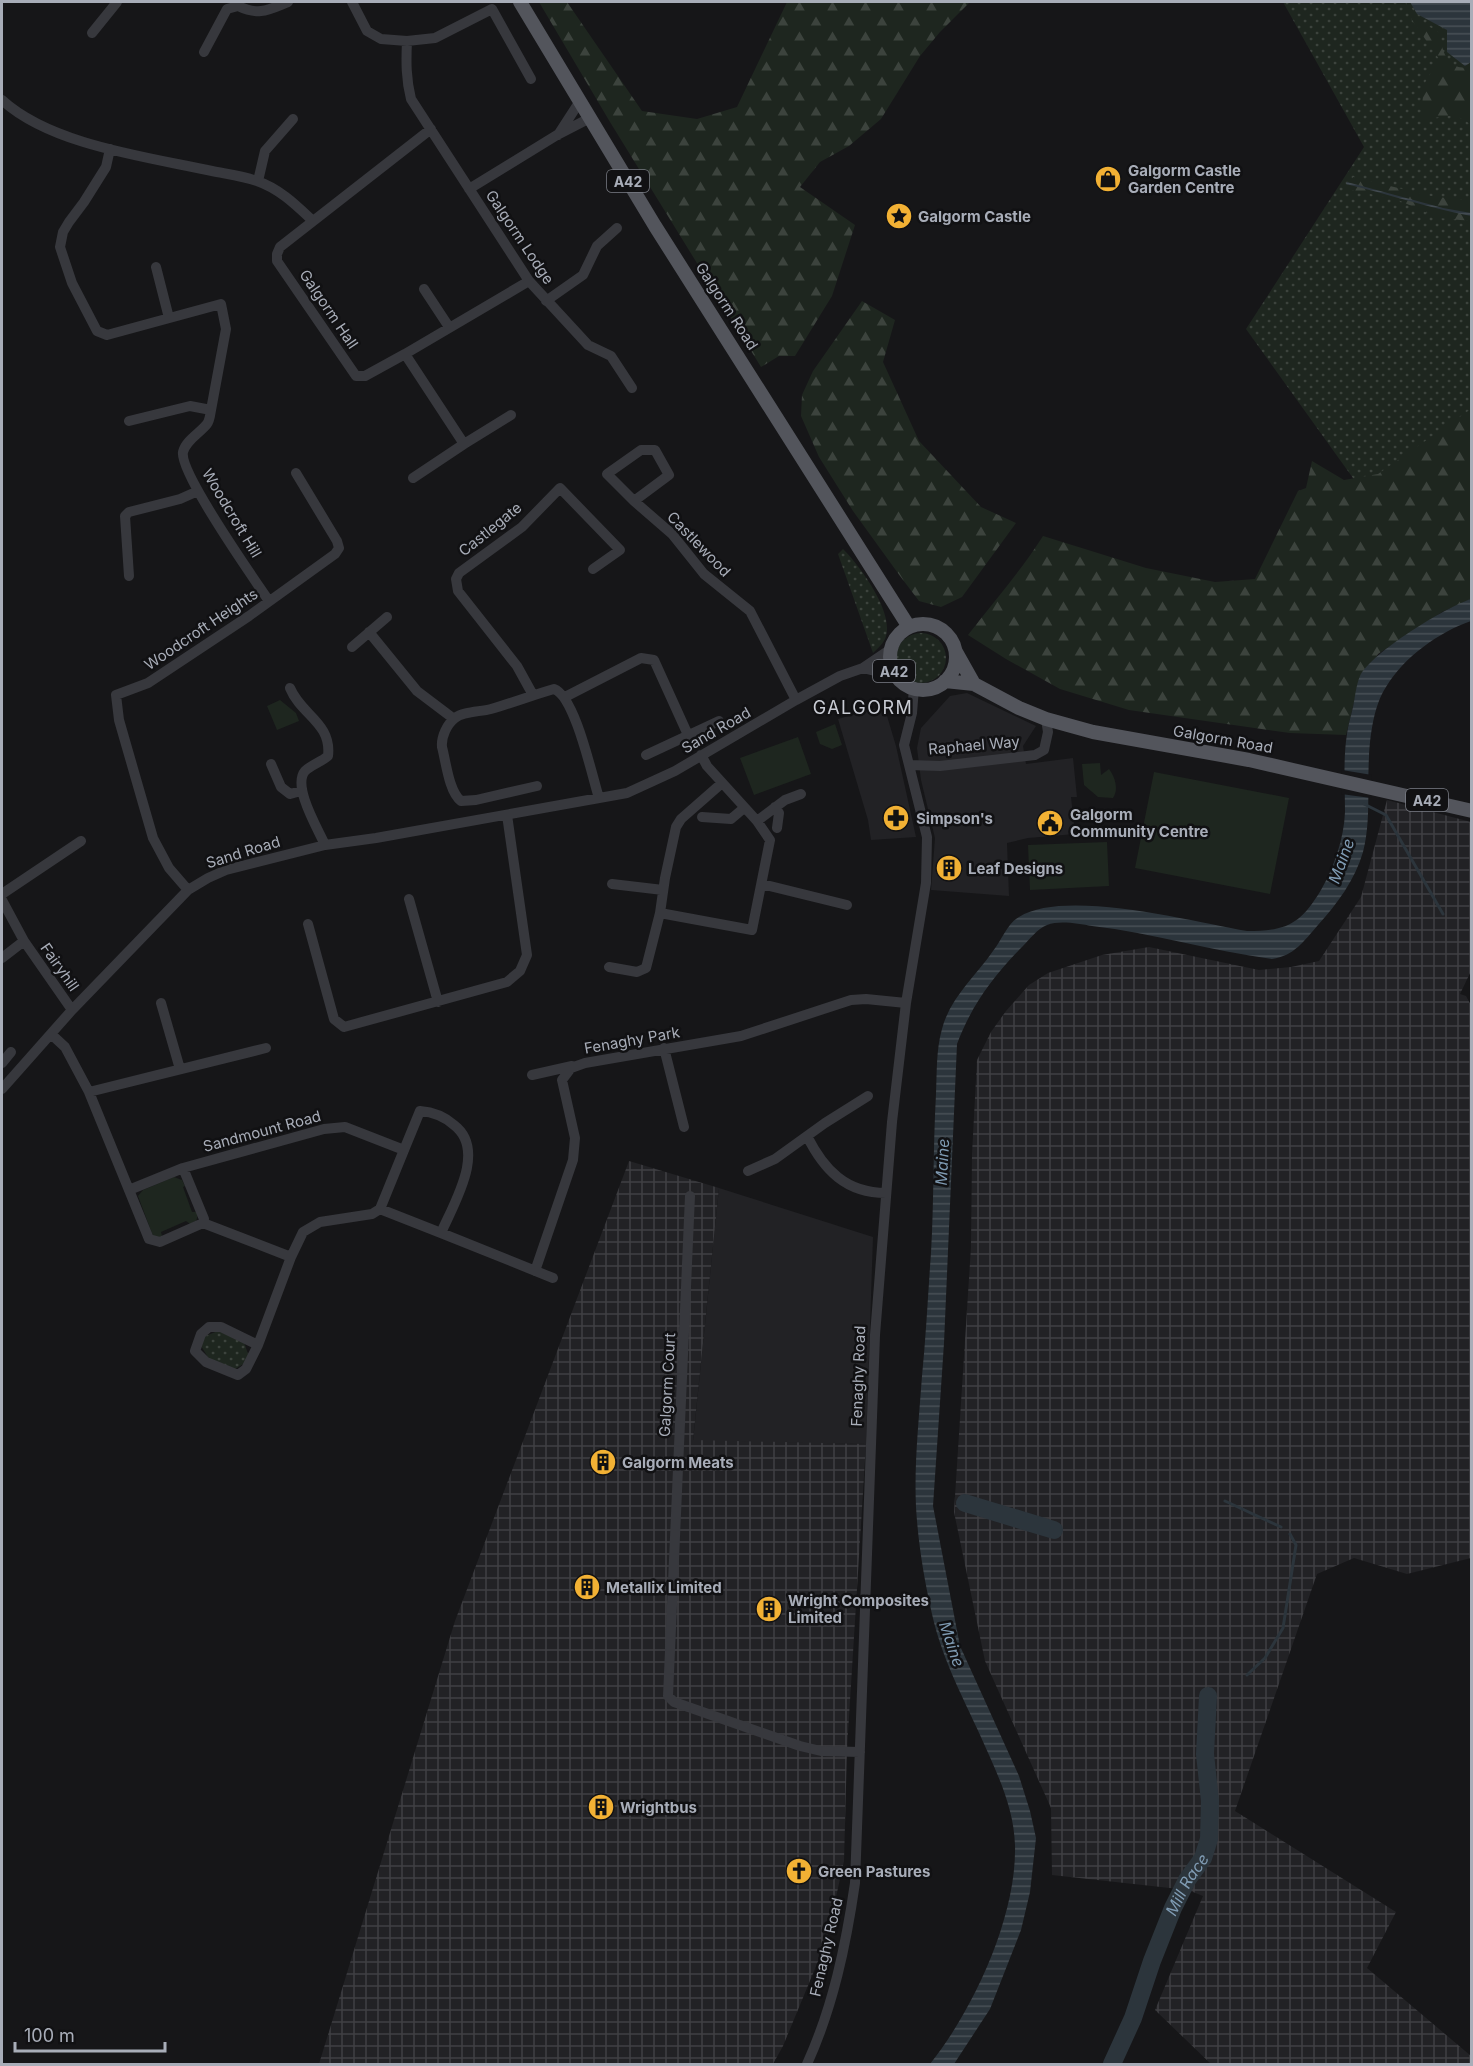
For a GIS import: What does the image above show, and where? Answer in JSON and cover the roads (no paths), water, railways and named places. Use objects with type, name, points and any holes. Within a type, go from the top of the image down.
[{"type":"main road","name":"Galgorm Road","points":[[520,2],[580,101],[585,121],[599,133],[655,226],[909,627]]},
{"type":"main road","points":[[909,627],[930,624],[948,634],[974,684]]},
{"type":"main road","name":"A42","points":[[909,627],[895,640],[891,649],[893,669],[898,677],[914,688],[923,690],[945,681]]},
{"type":"main road","points":[[945,681],[953,671],[956,652]]},
{"type":"main road","name":"Galgorm Road","points":[[945,681],[974,684],[1019,708],[1046,719],[1120,737],[1249,760],[1472,811]]},
{"type":"street","points":[[92,33],[117,2]]},
{"type":"street","points":[[204,52],[227,9],[238,6],[251,12],[262,12],[288,2]]},
{"type":"street","points":[[352,2],[367,31],[381,39],[407,41],[435,38],[492,9],[531,79]]},
{"type":"street","name":"Galgorm Lodge","points":[[407,41],[405,66],[411,99],[469,189],[529,281],[588,345],[611,356],[632,388]]},
{"type":"street","points":[[2,100],[16,113],[58,133],[110,149],[258,181],[289,198],[313,221]]},
{"type":"street","name":"Galgorm Lodge","points":[[557,135],[580,101]]},
{"type":"street","points":[[258,181],[266,151],[293,118]]},
{"type":"street","name":"Galgorm Lodge","points":[[469,189],[557,135],[585,121]]},
{"type":"street","name":"Galgorm Hall","points":[[431,129],[280,247],[277,261],[356,376],[365,376],[529,281]]},
{"type":"street","points":[[110,149],[106,167],[63,232],[60,247],[72,283],[97,331],[107,335],[169,318],[156,267]]},
{"type":"street","name":"Galgorm Lodge","points":[[546,301],[583,275],[597,246],[617,228]]},
{"type":"street","points":[[424,289],[449,327]]},
{"type":"street","name":"Woodcroft Hill","points":[[169,318],[221,304],[226,329],[211,410],[208,422],[183,451],[184,460],[198,491],[269,601]]},
{"type":"street","points":[[405,354],[464,444]]},
{"type":"street","points":[[129,421],[190,406],[211,410]]},
{"type":"street","points":[[413,478],[511,415]]},
{"type":"street","name":"Castlewood","points":[[634,501],[669,475],[655,450],[641,450],[607,474],[634,501],[672,534],[704,574],[750,611],[796,700]]},
{"type":"street","name":"Woodcroft Heights","points":[[188,890],[169,868],[153,838],[119,720],[116,695],[148,683],[335,554],[339,548],[337,541],[296,472]]},
{"type":"street","name":"Castlegate","points":[[533,695],[517,666],[458,591],[456,579],[459,573],[522,527],[560,488],[620,550],[593,568]]},
{"type":"street","points":[[129,576],[125,516],[129,512],[180,499],[198,491]]},
{"type":"street","points":[[352,647],[387,617]]},
{"type":"street","points":[[369,632],[417,691],[454,719]]},
{"type":"street","name":"Sand Road","points":[[2,1089],[72,1010],[121,962],[188,890],[208,878],[226,870],[325,845],[507,815],[627,792],[675,771],[796,700],[840,676],[863,668],[891,649]]},
{"type":"street","points":[[565,697],[641,658],[654,660],[688,735]]},
{"type":"street","points":[[863,668],[898,677]]},
{"type":"street","points":[[290,688],[297,703],[318,722],[330,744],[328,756],[305,771],[301,778],[301,791],[325,845]]},
{"type":"street","name":"Fenaghy Road","points":[[807,2064],[836,1983],[855,1883],[874,1335],[892,1122],[906,1003],[926,883],[927,837],[904,745],[912,712],[914,688]]},
{"type":"street","points":[[537,786],[466,802],[457,798],[452,789],[441,740],[454,719],[463,714],[510,704],[554,689],[560,691],[565,697],[581,737],[599,798]]},
{"type":"street","name":"Raphael Way","points":[[909,765],[940,766],[1035,755],[1044,750],[1047,741],[1046,719]]},
{"type":"street","points":[[646,755],[719,721]]},
{"type":"street","points":[[660,913],[752,930],[770,840],[757,821],[722,783],[701,755]]},
{"type":"street","points":[[270,764],[284,790],[290,794],[301,791]]},
{"type":"street","points":[[609,967],[637,972],[646,968],[660,913],[676,827],[681,819],[722,783]]},
{"type":"street","points":[[757,821],[784,800],[801,794]]},
{"type":"street","points":[[775,807],[779,813],[777,828]]},
{"type":"street","points":[[702,817],[731,819],[744,808]]},
{"type":"street","points":[[308,924],[334,1019],[344,1027],[507,982],[520,971],[527,955],[507,815]]},
{"type":"street","points":[[2,894],[81,841]]},
{"type":"street","points":[[612,884],[663,890]]},
{"type":"street","points":[[762,884],[847,905]]},
{"type":"street","points":[[409,899],[438,1002]]},
{"type":"street","name":"Fairyhill","points":[[2,900],[24,941],[72,1010]]},
{"type":"street","name":"Fairyhill","points":[[2,958],[24,941]]},
{"type":"street","name":"Fenaghy Park","points":[[535,1271],[573,1160],[574,1138],[561,1080],[571,1068],[585,1063],[664,1048],[741,1036],[850,1000],[866,999],[906,1003]]},
{"type":"street","points":[[161,1003],[180,1069]]},
{"type":"street","points":[[51,1034],[65,1047],[89,1092],[149,1239],[160,1242],[202,1224],[291,1257]]},
{"type":"street","points":[[89,1092],[266,1047]]},
{"type":"street","points":[[664,1048],[684,1127]]},
{"type":"street","points":[[2,1063],[11,1052]]},
{"type":"street","points":[[532,1075],[585,1063]]},
{"type":"street","points":[[748,1171],[775,1159],[868,1096]]},
{"type":"street","points":[[258,1344],[221,1328],[209,1327],[201,1334],[195,1351],[206,1362],[238,1375],[246,1369],[258,1344],[291,1257],[303,1232],[320,1222],[372,1214],[380,1209],[420,1111],[434,1113],[449,1120],[460,1129],[466,1138],[469,1151],[468,1167],[441,1233]]},
{"type":"street","name":"Sandmount Road","points":[[129,1190],[183,1168],[324,1129],[345,1127],[404,1150]]},
{"type":"street","points":[[807,1136],[818,1158],[841,1181],[873,1193],[886,1193]]},
{"type":"street","points":[[183,1168],[204,1219],[202,1224]]},
{"type":"street","name":"Galgorm Court","points":[[690,1196],[668,1696],[671,1701],[678,1704],[800,1746],[821,1751],[860,1752]]},
{"type":"street","points":[[380,1209],[553,1278]]},
{"type":"water","points":[[1410,2],[1471,2],[1471,62],[1465,66],[1447,52],[1447,30],[1417,14]]},
{"type":"water","points":[[1347,182],[1443,208],[1471,213],[1471,216],[1346,184]]},
{"type":"water","name":"Maine","points":[[1471,599],[1471,621],[1435,639],[1412,656],[1382,694],[1373,720],[1370,739],[1368,817],[1360,862],[1345,891],[1298,947],[1286,955],[1272,959],[1115,929],[1070,923],[1052,924],[1034,934],[993,980],[976,1004],[957,1044],[944,1343],[933,1506],[960,1646],[1019,1776],[1036,1838],[1030,1892],[1021,1930],[990,2009],[954,2064],[930,2064],[962,2017],[990,1960],[1009,1901],[1014,1873],[1015,1845],[1010,1810],[1003,1788],[950,1668],[937,1632],[924,1574],[917,1520],[916,1458],[931,1253],[937,1062],[940,1037],[946,1018],[957,998],[1011,924],[1019,917],[1040,909],[1097,906],[1163,915],[1247,931],[1272,930],[1291,924],[1299,918],[1321,890],[1340,842],[1345,812],[1346,743],[1360,676],[1367,666],[1394,643],[1445,611]]},
{"type":"waterway","points":[[1364,804],[1386,815],[1443,914]]},
{"type":"waterway","points":[[1225,1501],[1281,1527]]},
{"type":"waterway","name":"Mill Race","points":[[965,1503],[1054,1530]]},
{"type":"waterway","points":[[1247,1675],[1265,1658],[1283,1628],[1296,1545],[1290,1534]]},
{"type":"waterway","name":"Mill Race","points":[[1112,2064],[1133,2018],[1173,1908],[1187,1880],[1203,1858],[1209,1839],[1210,1801],[1205,1754],[1208,1696]]},
{"type":"place","name":"Galgorm Castle Garden Centre","points":[[1108,179]]},
{"type":"place","name":"Galgorm Castle","points":[[899,216]]},
{"type":"place","name":"Simpson's","points":[[896,818]]},
{"type":"place","name":"Galgorm Community Centre","points":[[1050,823]]},
{"type":"place","name":"Leaf Designs","points":[[949,868]]},
{"type":"place","name":"Galgorm Meats","points":[[603,1462]]},
{"type":"place","name":"Metallix Limited","points":[[587,1587]]},
{"type":"place","name":"Wright Composites Limited","points":[[769,1609]]},
{"type":"place","name":"Wrightbus","points":[[601,1807]]},
{"type":"place","name":"Green Pastures","points":[[799,1871]]},
{"type":"district","name":"GALGORM","points":[[863,707]]}]
